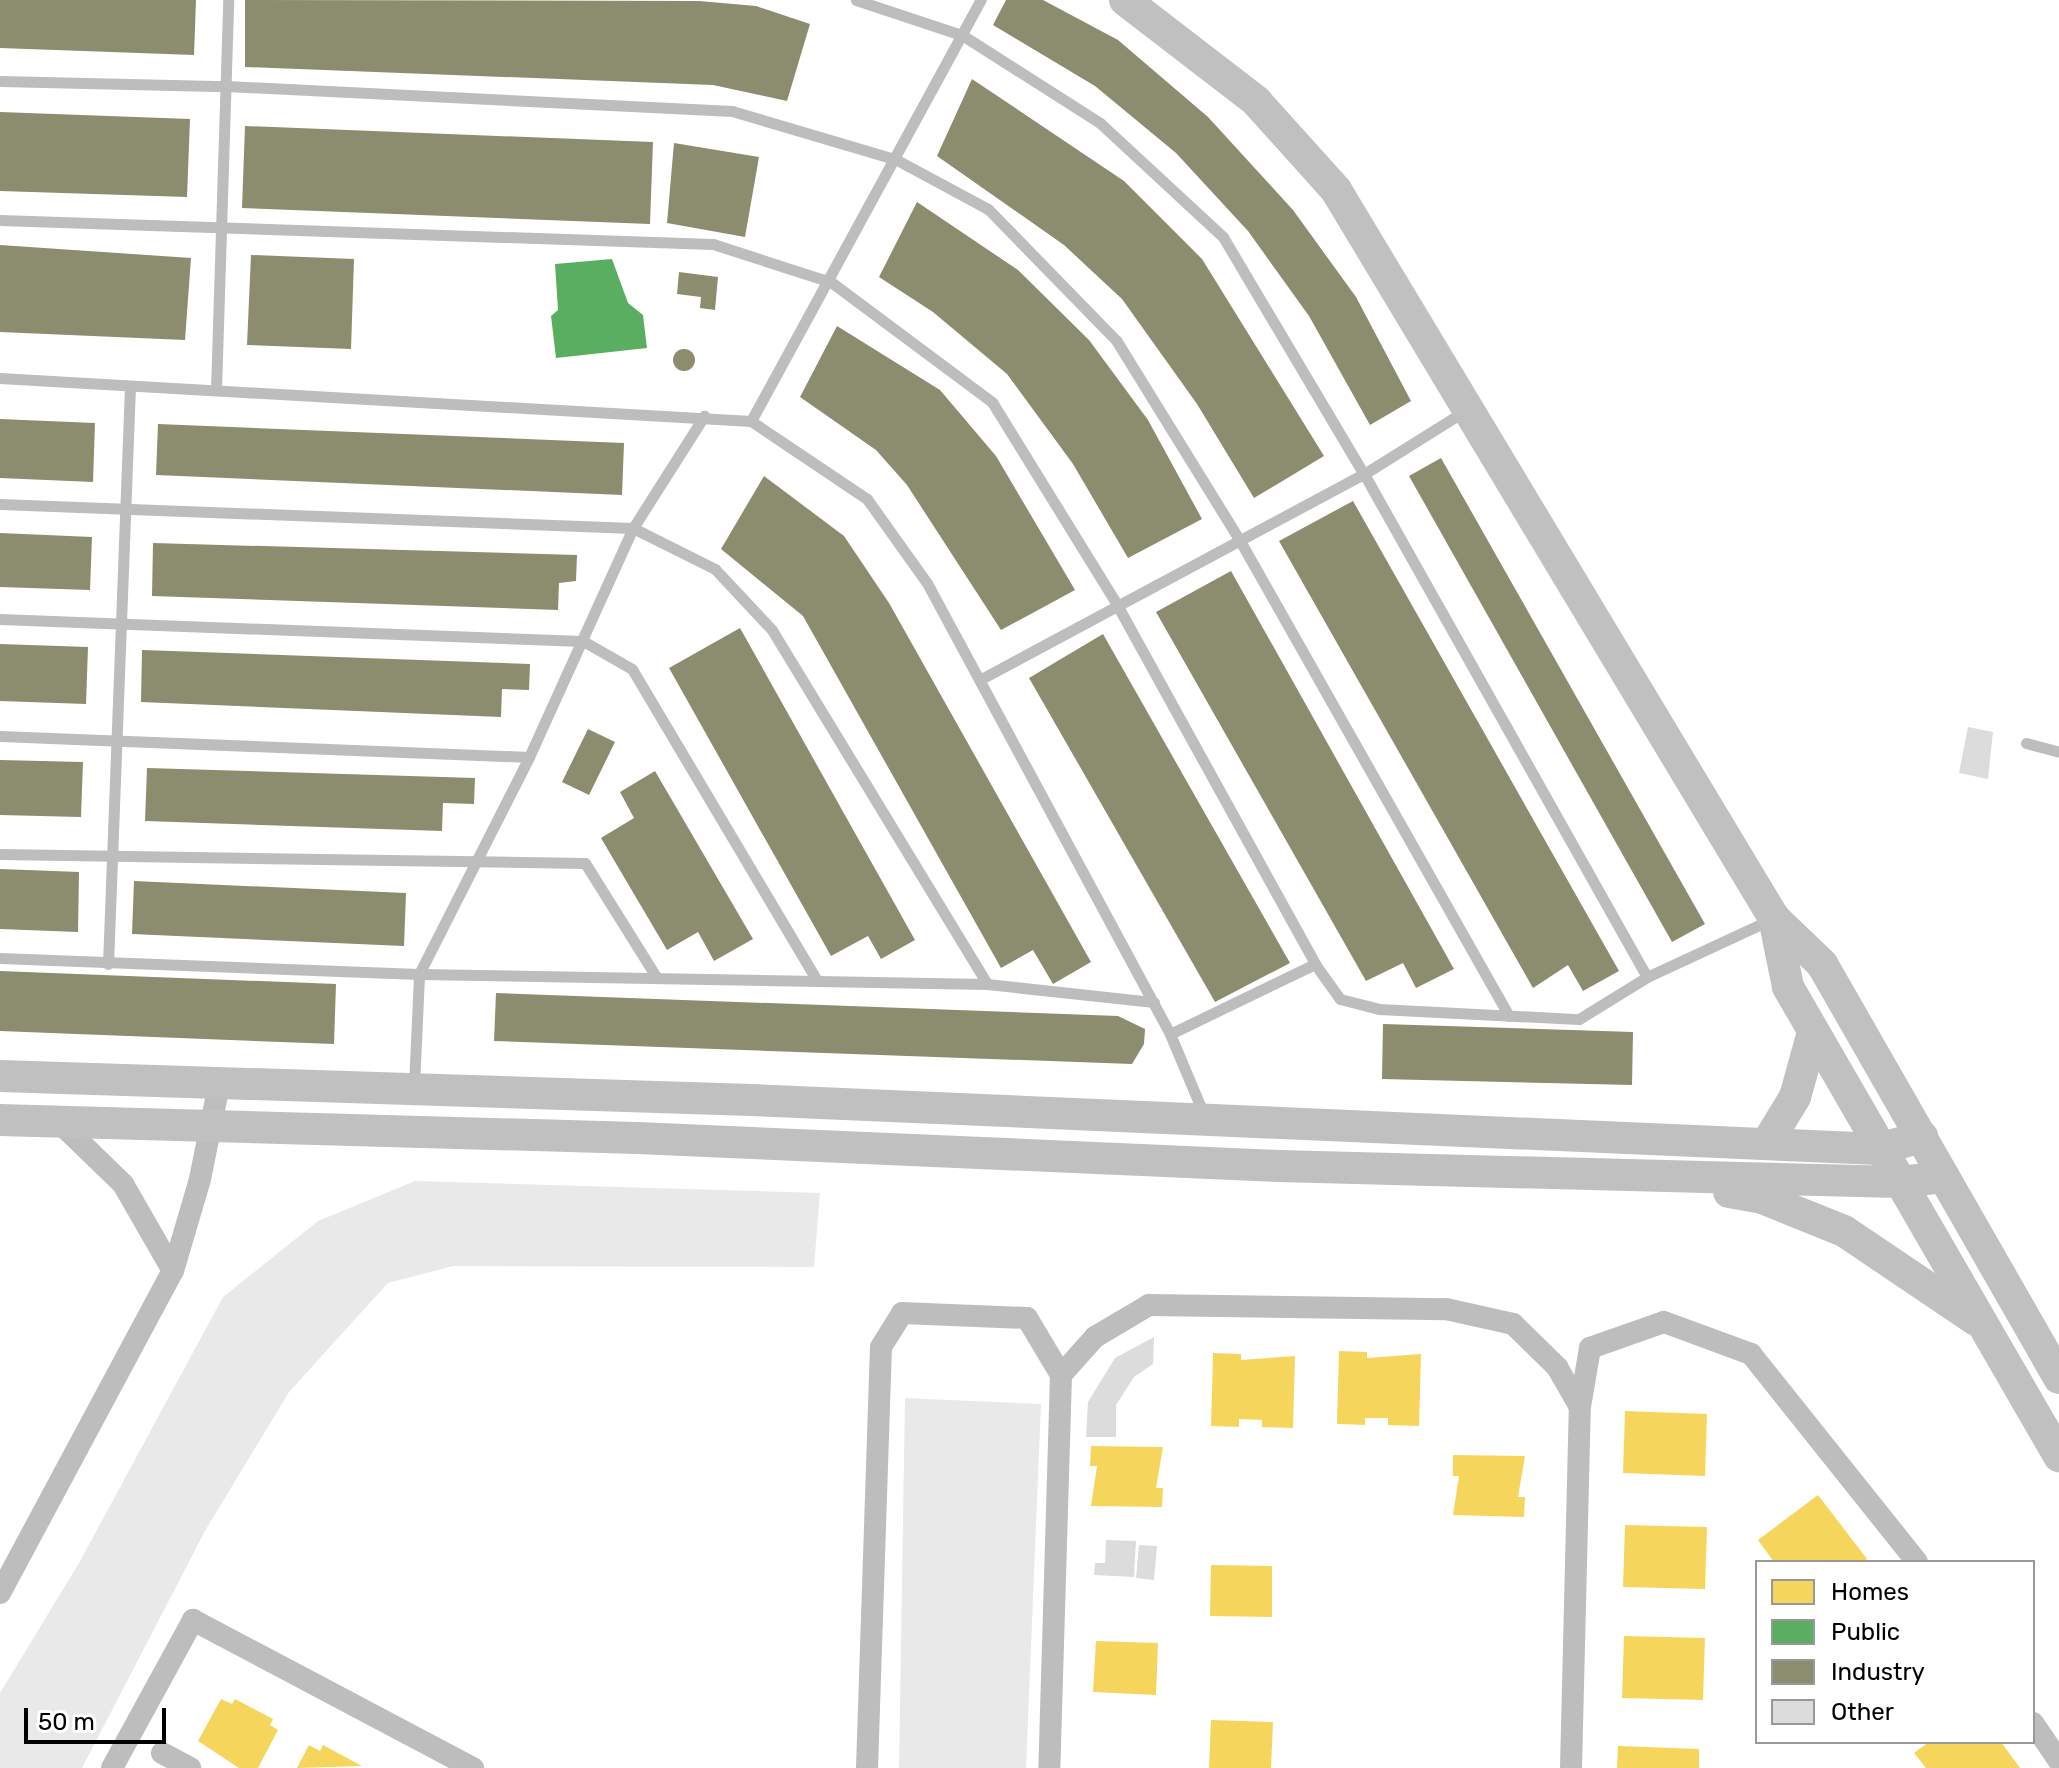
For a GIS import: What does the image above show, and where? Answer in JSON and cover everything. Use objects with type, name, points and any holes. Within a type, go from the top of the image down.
[{"type":"street","points":[[1125,0],[1256,101],[1336,190],[1774,918],[1822,964],[2059,1378]]},
{"type":"street","points":[[1774,918],[1788,987],[1878,1149],[2059,1456]]},
{"type":"street","points":[[1767,1143],[1795,1097],[1813,1032]]},
{"type":"street","points":[[0,1076],[1205,1119],[1878,1149],[1922,1137]]},
{"type":"street","points":[[0,1593],[173,1271],[219,1085]]},
{"type":"street","points":[[0,1120],[211,1125],[1279,1166],[1899,1182],[1944,1177]]},
{"type":"street","points":[[58,1121],[123,1184],[173,1271]]},
{"type":"street","points":[[1623,1174],[1762,1198],[1804,1213],[1884,1255],[1986,1328]]},
{"type":"street","points":[[1061,1375],[1095,1337],[1149,1305],[1446,1309],[1513,1324],[1557,1367],[1580,1407]]},
{"type":"street","points":[[867,1768],[881,1347],[902,1313],[1027,1318],[1061,1375],[1049,1768]]},
{"type":"street","points":[[1571,1768],[1580,1407],[1590,1348],[1664,1322],[1751,1354],[1915,1560]]},
{"type":"street","points":[[112,1768],[193,1620],[473,1768]]},
{"type":"street","points":[[2035,1726],[2059,1761]]},
{"type":"street","points":[[162,1753],[190,1768]]},
{"type":"lane","points":[[216,390],[228,0]]},
{"type":"lane","points":[[856,0],[962,35],[1100,123],[1223,237],[1364,474],[1647,977]]},
{"type":"lane","points":[[751,421],[831,282],[981,0]]},
{"type":"lane","points":[[0,81],[226,86],[732,111],[897,160],[988,209],[1116,340],[1239,539],[1509,1016]]},
{"type":"lane","points":[[0,220],[220,224],[713,244],[831,282],[992,402],[1116,603],[1315,964],[1340,999],[1366,1006],[1579,1019],[1647,977],[1774,918]]},
{"type":"lane","points":[[0,378],[751,421],[867,499],[927,583],[983,678],[1154,1002],[1205,1119]]},
{"type":"lane","points":[[108,964],[128,508],[130,386]]},
{"type":"lane","points":[[983,678],[1116,603],[1364,474],[1468,409]]},
{"type":"lane","points":[[414,1090],[419,974],[529,757],[633,528],[704,416]]},
{"type":"lane","points":[[0,504],[633,528],[715,569],[772,630],[987,984]]},
{"type":"lane","points":[[0,619],[583,641],[632,669],[817,981]]},
{"type":"lane","points":[[0,736],[529,757]]},
{"type":"lane","points":[[2026,743],[2059,752]]},
{"type":"lane","points":[[0,854],[113,859],[585,863],[655,975]]},
{"type":"lane","points":[[0,958],[419,974],[655,975],[987,984],[1154,1002]]},
{"type":"lane","points":[[1170,1034],[1315,964]]},
{"type":"shaded area","points":[[415,1181],[820,1193],[814,1267],[453,1266],[388,1283],[289,1392],[205,1531],[82,1768],[0,1768],[0,1693],[79,1563],[223,1297],[318,1221]]},
{"type":"shaded area","points":[[905,1398],[1041,1404],[1026,1768],[899,1768]]},
{"type":"building: Homes","points":[[1339,1351],[1367,1352],[1367,1358],[1421,1354],[1419,1426],[1388,1425],[1388,1418],[1365,1418],[1365,1425],[1337,1424]]},
{"type":"building: Homes","points":[[1213,1353],[1241,1354],[1241,1360],[1295,1356],[1293,1428],[1262,1427],[1262,1420],[1239,1419],[1239,1427],[1211,1426]]},
{"type":"building: Homes","points":[[1625,1411],[1707,1414],[1705,1476],[1623,1473]]},
{"type":"building: Homes","points":[[1091,1446],[1163,1447],[1156,1488],[1163,1488],[1162,1507],[1091,1506],[1097,1466],[1090,1466]]},
{"type":"building: Homes","points":[[1453,1455],[1525,1456],[1518,1497],[1525,1497],[1524,1517],[1453,1515],[1459,1476],[1453,1476]]},
{"type":"building: Homes","points":[[1818,1495],[1867,1559],[1773,1560],[1758,1540]]},
{"type":"building: Homes","points":[[1625,1525],[1707,1527],[1705,1589],[1623,1587]]},
{"type":"building: Homes","points":[[1211,1565],[1272,1566],[1272,1617],[1210,1616]]},
{"type":"building: Homes","points":[[1624,1636],[1705,1638],[1703,1700],[1622,1698]]},
{"type":"building: Homes","points":[[1096,1641],[1158,1643],[1156,1695],[1093,1692]]},
{"type":"building: Homes","points":[[221,1699],[232,1704],[235,1699],[273,1719],[270,1725],[278,1730],[258,1768],[239,1768],[198,1741]]},
{"type":"building: Homes","points":[[1211,1720],[1273,1722],[1271,1768],[1209,1768]]},
{"type":"building: Homes","points":[[1926,1744],[2002,1744],[2020,1768],[1926,1768],[1914,1753]]},
{"type":"building: Homes","points":[[309,1745],[320,1751],[323,1745],[362,1766],[297,1768]]},
{"type":"building: Homes","points":[[1618,1746],[1699,1749],[1699,1768],[1617,1768]]},
{"type":"building: Public","points":[[612,259],[628,303],[643,315],[647,348],[556,358],[551,316],[558,310],[555,264]]},
{"type":"building: Industry","points":[[0,0],[196,0],[194,55],[0,48]]},
{"type":"building: Industry","points":[[245,0],[699,1],[756,6],[810,24],[787,101],[713,85],[245,67]]},
{"type":"building: Industry","points":[[1006,0],[1043,0],[1118,40],[1208,117],[1293,210],[1356,297],[1411,401],[1370,425],[1309,316],[1248,231],[1176,153],[1095,86],[993,25]]},
{"type":"building: Industry","points":[[972,79],[1124,181],[1202,259],[1324,456],[1254,498],[1197,404],[1122,299],[1064,245],[937,156]]},
{"type":"building: Industry","points":[[0,112],[190,119],[187,197],[0,191]]},
{"type":"building: Industry","points":[[245,126],[653,142],[650,224],[242,208]]},
{"type":"building: Industry","points":[[674,143],[759,157],[745,237],[667,223]]},
{"type":"building: Industry","points":[[917,202],[1018,270],[1089,340],[1148,420],[1202,519],[1128,558],[1073,464],[1007,374],[933,312],[879,277]]},
{"type":"building: Industry","points":[[0,245],[191,258],[185,340],[0,332]]},
{"type":"building: Industry","points":[[251,255],[354,259],[351,349],[247,345]]},
{"type":"building: Industry","points":[[679,272],[718,277],[715,310],[700,308],[701,297],[677,294]]},
{"type":"building: Industry","points":[[837,326],[940,390],[996,456],[1075,590],[1001,630],[907,485],[876,450],[800,397]]},
{"type":"building: Industry","points":[[684,349],[692,352],[695,360],[692,368],[684,371],[676,368],[673,360],[676,352]]},
{"type":"building: Industry","points":[[0,419],[95,423],[93,482],[0,478]]},
{"type":"building: Industry","points":[[158,424],[624,443],[622,495],[156,475]]},
{"type":"building: Industry","points":[[1441,458],[1705,924],[1672,942],[1409,476]]},
{"type":"building: Industry","points":[[764,476],[844,536],[889,603],[1091,962],[1053,984],[1033,950],[1001,968],[803,616],[721,549]]},
{"type":"building: Industry","points":[[1353,501],[1619,971],[1583,991],[1568,965],[1533,988],[1279,541]]},
{"type":"building: Industry","points":[[0,533],[92,537],[90,590],[0,587]]},
{"type":"building: Industry","points":[[153,543],[577,555],[576,581],[559,583],[558,610],[152,596]]},
{"type":"building: Industry","points":[[1231,571],[1454,969],[1416,988],[1403,963],[1366,981],[1156,612]]},
{"type":"building: Industry","points":[[740,628],[915,940],[881,959],[868,936],[831,956],[669,668]]},
{"type":"building: Industry","points":[[1103,634],[1290,963],[1215,1002],[1029,678]]},
{"type":"building: Industry","points":[[0,644],[88,647],[86,704],[0,701]]},
{"type":"building: Industry","points":[[142,650],[530,664],[529,690],[502,689],[501,717],[141,702]]},
{"type":"building: Industry","points":[[588,729],[615,742],[589,795],[562,782]]},
{"type":"building: Industry","points":[[0,760],[83,762],[81,817],[0,815]]},
{"type":"building: Industry","points":[[147,768],[475,778],[474,804],[443,803],[442,831],[145,821]]},
{"type":"building: Industry","points":[[655,771],[753,939],[714,961],[698,932],[667,950],[601,838],[634,818],[620,792]]},
{"type":"building: Industry","points":[[0,869],[79,872],[78,932],[0,929]]},
{"type":"building: Industry","points":[[134,881],[406,893],[404,946],[132,934]]},
{"type":"building: Industry","points":[[0,971],[336,984],[334,1044],[0,1031]]},
{"type":"building: Industry","points":[[496,993],[1118,1016],[1145,1029],[1144,1044],[1132,1064],[494,1041]]},
{"type":"building: Industry","points":[[1383,1024],[1633,1032],[1632,1085],[1382,1079]]},
{"type":"building: Other","points":[[1968,727],[1993,732],[1988,779],[1959,773]]},
{"type":"building: Other","points":[[1154,1337],[1153,1364],[1134,1377],[1116,1405],[1116,1437],[1086,1437],[1088,1402],[1115,1358]]},
{"type":"building: Other","points":[[1106,1540],[1136,1541],[1134,1577],[1094,1575],[1095,1563],[1105,1563]]},
{"type":"building: Other","points":[[1139,1545],[1157,1546],[1154,1580],[1136,1578]]}]
